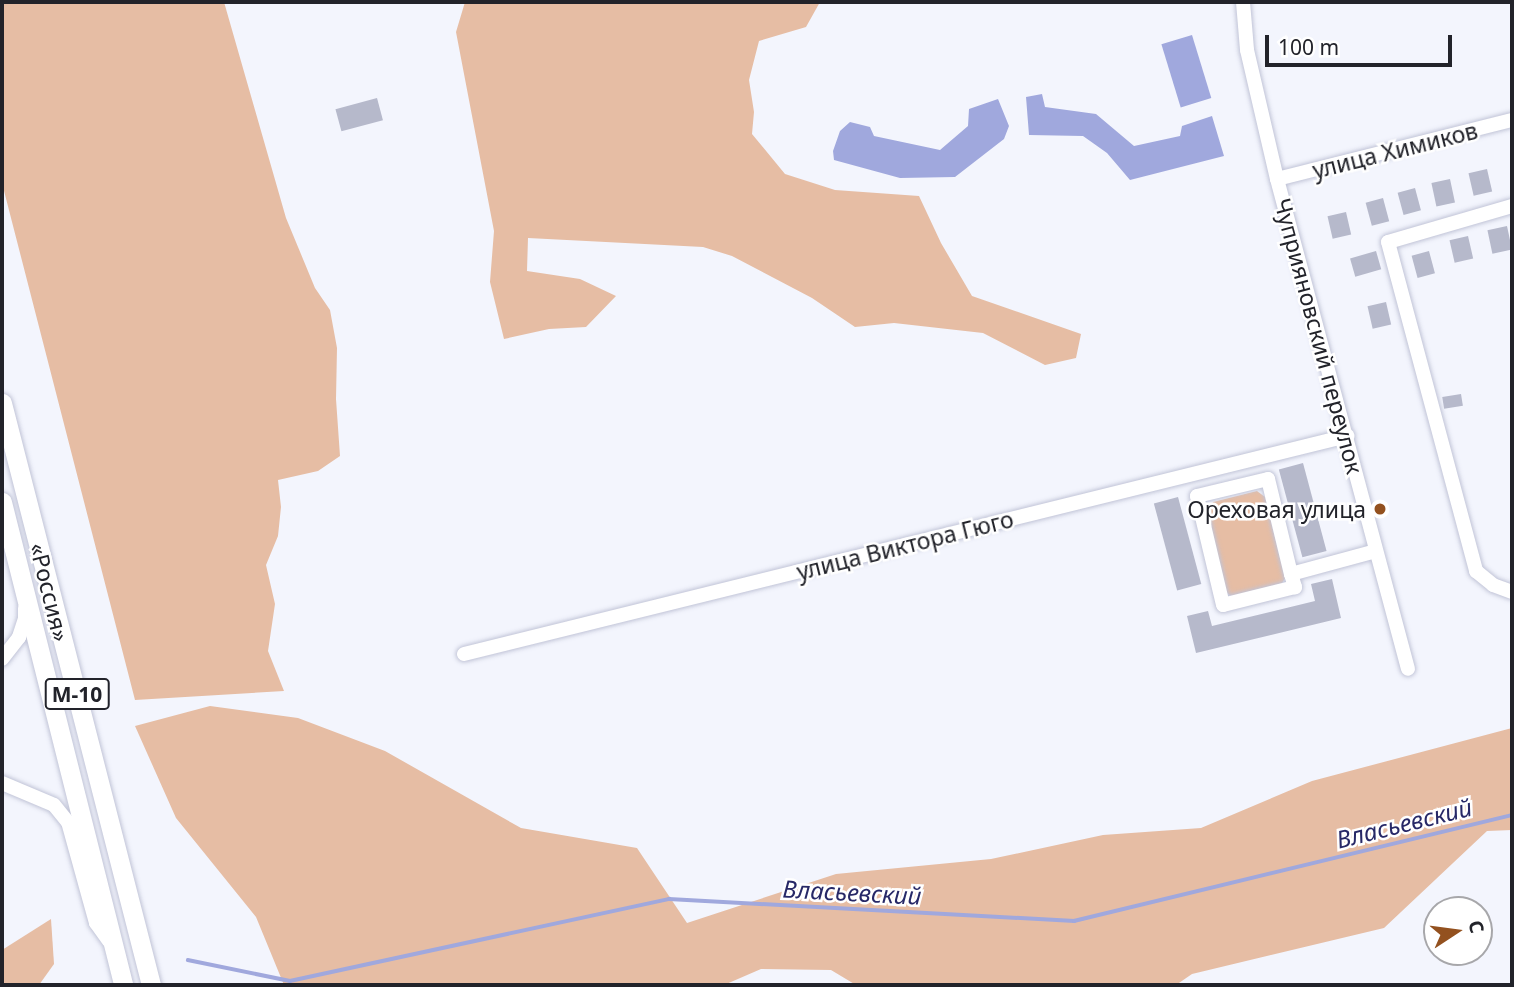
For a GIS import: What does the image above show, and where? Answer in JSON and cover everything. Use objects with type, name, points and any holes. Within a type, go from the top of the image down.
[{"type":"highway","name":"«Россия»","points":[[2,403],[151,985]]},
{"type":"highway","name":"«Россия»","points":[[2,502],[123,985]]},
{"type":"street","name":"Чуприяновский переулок","points":[[1243,2],[1247,50],[1277,179],[1408,669]]},
{"type":"street","name":"улица Химиков","points":[[1277,179],[1512,120]]},
{"type":"street","points":[[1512,206],[1388,242],[1476,571],[1493,585],[1512,592]]},
{"type":"street","name":"улица Виктора Гюго","points":[[464,654],[1347,436]]},
{"type":"street","points":[[1268,478],[1291,574],[1295,587],[1223,605],[1197,496],[1268,478]]},
{"type":"street","points":[[1291,574],[1376,551]]},
{"type":"street","points":[[2,659],[19,637],[25,619],[24,586]]},
{"type":"street","points":[[2,785],[54,805],[68,822],[96,923],[112,946]]},
{"type":"shaded area","points":[[2,2],[224,2],[286,218],[315,288],[330,310],[337,348],[336,399],[340,456],[318,471],[278,480],[281,507],[278,536],[266,565],[275,604],[268,651],[284,691],[135,700],[2,183]]},
{"type":"shaded area","points":[[465,2],[820,2],[806,27],[759,41],[749,80],[754,112],[752,134],[785,174],[835,190],[919,196],[941,243],[972,296],[1081,334],[1076,358],[1045,365],[983,333],[894,323],[855,327],[812,298],[732,256],[703,247],[528,238],[527,271],[580,279],[616,296],[586,327],[549,329],[504,339],[490,282],[494,231],[456,32]]},
{"type":"shaded area","points":[[1257,491],[1265,497],[1285,578],[1281,585],[1232,597],[1226,592],[1206,511],[1213,502]]},
{"type":"shaded area","points":[[210,706],[298,718],[385,751],[521,828],[637,848],[687,923],[836,874],[991,859],[1103,835],[1201,828],[1312,781],[1512,728],[1512,830],[1487,831],[1384,928],[1192,974],[1176,985],[856,985],[831,970],[761,969],[724,985],[284,985],[256,917],[176,818],[135,726]]},
{"type":"shaded area","points":[[51,919],[54,964],[39,985],[2,985],[2,950]]},
{"type":"water","points":[[1192,35],[1211,98],[1181,107],[1161,44]]},
{"type":"water","points":[[1042,94],[1045,107],[1096,114],[1134,146],[1180,136],[1182,126],[1212,116],[1224,156],[1130,180],[1107,153],[1083,136],[1029,135],[1026,97]]},
{"type":"water","points":[[998,99],[1009,126],[1004,139],[955,177],[900,178],[834,160],[833,151],[840,131],[850,122],[870,127],[874,136],[940,150],[968,126],[969,109]]},
{"type":"building","points":[[377,98],[383,120],[341,131],[335,109]]},
{"type":"building","points":[[1487,169],[1492,191],[1474,196],[1468,173]]},
{"type":"building","points":[[1450,179],[1455,202],[1436,206],[1431,183]]},
{"type":"building","points":[[1415,188],[1421,210],[1404,215],[1398,193]]},
{"type":"building","points":[[1383,198],[1389,221],[1372,226],[1366,203]]},
{"type":"building","points":[[1346,212],[1351,234],[1333,239],[1327,216]]},
{"type":"building","points":[[1507,226],[1512,249],[1492,254],[1487,230]]},
{"type":"building","points":[[1468,236],[1473,258],[1455,263],[1449,240]]},
{"type":"building","points":[[1376,251],[1381,269],[1355,277],[1350,258]]},
{"type":"building","points":[[1429,251],[1435,273],[1418,278],[1412,256]]},
{"type":"building","points":[[1386,302],[1391,324],[1373,329],[1367,306]]},
{"type":"building","points":[[1461,394],[1463,406],[1444,409],[1442,397]]},
{"type":"building","points":[[1303,463],[1327,551],[1302,557],[1279,469]]},
{"type":"building","points":[[1178,497],[1201,584],[1177,590],[1154,503]]},
{"type":"building","points":[[1332,579],[1341,618],[1196,653],[1187,616],[1208,611],[1212,626],[1315,601],[1311,584]]},
{"type":"waterway","name":"Власьевский","points":[[188,960],[290,981],[669,899],[1074,921],[1512,815]]},
{"type":"place","name":"Ореховая улица","points":[[1380,509]]}]
